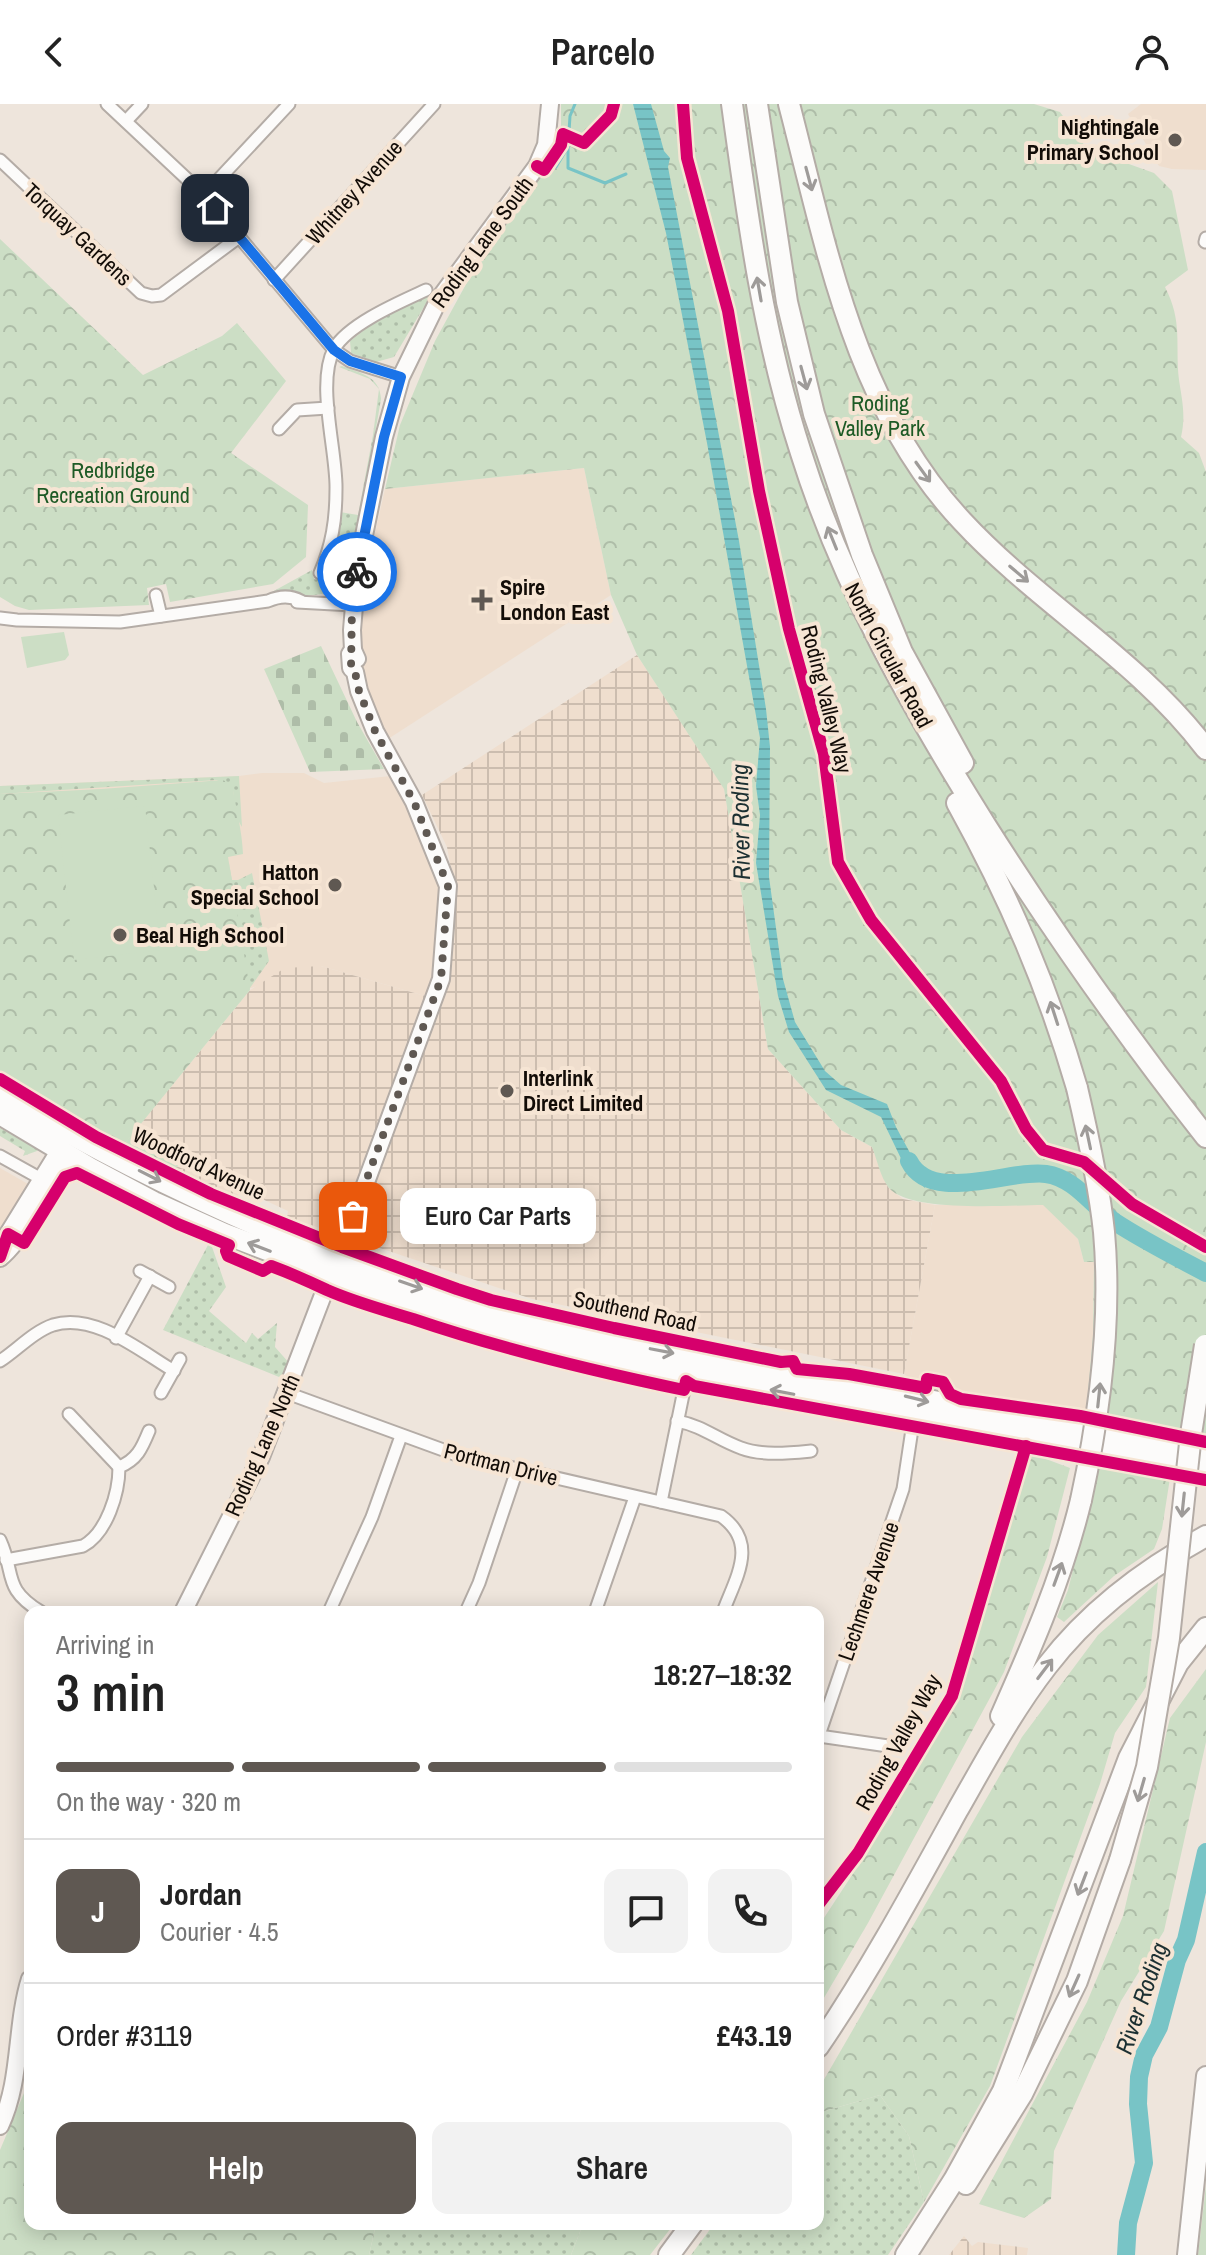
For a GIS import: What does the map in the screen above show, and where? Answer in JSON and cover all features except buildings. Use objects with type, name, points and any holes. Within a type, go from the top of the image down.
[{"type":"highway","name":"North Circular Road","points":[[732,104],[759,292],[777,372],[801,454],[845,571],[915,708],[1002,850],[1128,1034],[1206,1137]]},
{"type":"highway","name":"North Circular Road","points":[[757,104],[773,220],[801,369],[842,498],[902,652],[955,749],[1021,855],[1107,981],[1206,1115]]},
{"type":"highway","points":[[789,104],[845,314],[860,356],[892,424],[916,462],[962,521],[1139,676],[1206,749]]},
{"type":"highway","points":[[903,1909],[983,1757],[1032,1646],[1072,1535],[1099,1399],[1106,1278],[1097,1187],[1077,1088],[1047,990],[1004,891],[930,753],[915,708]]},
{"type":"highway","points":[[0,1094],[73,1146],[90,1168],[225,1234],[404,1302],[686,1382],[914,1416],[1206,1470]]},
{"type":"highway","points":[[0,1103],[73,1146]]},
{"type":"highway","points":[[0,1114],[73,1146]]},
{"type":"highway","name":"Southend Road","points":[[332,1274],[604,1339],[1206,1452]]},
{"type":"highway","points":[[917,2255],[959,2182],[1022,2094],[1077,1981],[1120,1860],[1147,1767],[1169,1638],[1193,1419],[1206,1339]]},
{"type":"highway","points":[[824,2038],[846,2007],[990,1754],[1041,1675],[1080,1629],[1138,1577],[1206,1536]]},
{"type":"highway","points":[[959,2182],[1003,2091],[1129,1758],[1178,1663],[1206,1628]]},
{"type":"highway","points":[[824,2024],[939,1822],[1032,1646]]},
{"type":"highway","points":[[906,2255],[937,2218]]},
{"type":"highway","points":[[669,2255],[688,2230]]},
{"type":"main road","points":[[1187,2255],[1206,2076]]},
{"type":"street","points":[[107,104],[204,195],[334,350],[350,361],[401,377]]},
{"type":"street","points":[[126,121],[142,104]]},
{"type":"street","points":[[204,195],[289,104]]},
{"type":"street","name":"Whitney Avenue","points":[[274,280],[434,104]]},
{"type":"street","name":"Roding Lane South","points":[[332,1274],[441,979],[448,886],[414,802],[375,731],[351,668],[352,605],[384,437],[401,377],[439,299],[537,166],[546,145],[550,104]]},
{"type":"street","name":"Torquay Gardens","points":[[0,160],[141,293],[161,295],[239,237]]},
{"type":"street","name":"Roding Lane South","points":[[334,350],[359,325],[426,290]]},
{"type":"street","points":[[320,573],[332,545],[336,488],[328,408],[329,366],[334,350]]},
{"type":"street","points":[[279,429],[297,410],[328,408]]},
{"type":"street","points":[[156,595],[161,616]]},
{"type":"street","points":[[0,618],[105,623],[268,601],[278,597],[352,605]]},
{"type":"street","points":[[0,1258],[3,1242],[73,1146]]},
{"type":"street","points":[[0,1156],[47,1182]]},
{"type":"street","points":[[116,1338],[145,1273],[169,1287]]},
{"type":"street","name":"Roding Lane North","points":[[186,1606],[261,1457],[332,1274]]},
{"type":"street","points":[[0,1361],[52,1325],[75,1322],[96,1327],[174,1371]]},
{"type":"street","points":[[161,1393],[180,1359]]},
{"type":"street","points":[[661,1502],[686,1382]]},
{"type":"street","name":"Portman Drive","points":[[287,1393],[457,1455],[721,1516],[734,1525],[741,1537],[743,1550],[725,1606]]},
{"type":"street","points":[[6,1560],[83,1546],[100,1532],[119,1484],[119,1467],[69,1414]]},
{"type":"street","name":"Lechmere Avenue","points":[[824,1719],[903,1489],[914,1416]]},
{"type":"street","points":[[677,1421],[696,1424],[743,1449],[811,1451]]},
{"type":"street","points":[[119,1467],[131,1462],[140,1452],[149,1431]]},
{"type":"street","points":[[332,1606],[372,1517],[401,1436]]},
{"type":"street","points":[[469,1606],[517,1470]]},
{"type":"street","points":[[597,1606],[635,1497]]},
{"type":"street","points":[[0,1540],[10,1581],[18,1595],[33,1606]]},
{"type":"street","points":[[824,1738],[888,1746]]},
{"type":"street","points":[[0,2126],[24,2003]]},
{"type":"shaded area","name":"Nightingale Primary School","points":[[1141,104],[1206,104],[1206,170],[1159,166],[1128,114]]},
{"type":"shaded area","name":"Spire London East","points":[[584,468],[611,595],[388,739],[379,727],[362,674],[357,629],[359,604],[385,489]]},
{"type":"shaded area","points":[[637,655],[724,788],[768,1049],[841,1130],[872,1147],[888,1187],[903,1199],[935,1205],[904,1374],[532,1299],[287,1217],[288,1211],[243,1190],[234,1200],[124,1144],[250,990],[285,968],[321,966],[425,996],[438,1003],[451,970],[455,891],[447,847],[422,795]]},
{"type":"shaded area","name":"Beal High School","points":[[304,773],[324,783],[391,776],[409,800],[440,890],[433,976],[425,996],[321,966],[0,1067],[0,786]]},
{"type":"shaded area","points":[[0,1168],[28,1184],[0,1233]]},
{"type":"shaded area","points":[[1043,1204],[1078,1239],[1084,1262],[1094,1262],[1093,1335],[1086,1416],[921,1386],[904,1374],[935,1205]]},
{"type":"shaded area","points":[[964,2236],[972,2246],[978,2242],[1028,2248],[1027,2255],[949,2255]]},
{"type":"green space","name":"Roding Valley Park","points":[[561,104],[1034,104],[1060,112],[1087,149],[1154,173],[1172,191],[1188,270],[1165,287],[1176,322],[1183,415],[1181,437],[1199,453],[1206,472],[1206,1437],[1086,1416],[1093,1335],[1094,1262],[1084,1262],[1078,1239],[1043,1205],[962,1206],[901,1196],[886,1184],[872,1147],[841,1130],[768,1049],[724,789],[637,655],[611,595],[584,468],[385,489],[400,425],[435,341],[477,264],[555,155],[561,132]]},
{"type":"green space","name":"Redbridge Recreation Ground","points":[[0,239],[143,375],[222,336],[237,323],[286,381],[231,453],[308,505],[306,557],[273,584],[170,602],[166,584],[147,588],[149,605],[29,610],[0,597]]},
{"type":"green space","points":[[430,297],[394,357],[376,362],[351,353],[350,341],[373,323],[421,298]]},
{"type":"green space","points":[[339,367],[368,376],[379,388],[370,379]]},
{"type":"green space","points":[[379,389],[381,399],[364,497],[342,581],[336,588],[320,594],[272,592],[312,570],[314,579],[323,581],[327,578],[337,549],[340,512],[358,515]]},
{"type":"green space","points":[[64,632],[69,655],[65,660],[27,668],[21,637]]},
{"type":"green space","points":[[321,646],[357,722],[384,769],[310,772],[264,669]]},
{"type":"green space","points":[[239,776],[242,827],[236,817],[233,791],[217,780],[0,794],[0,786]]},
{"type":"green space","name":"Beal High School","points":[[223,780],[232,785],[241,836],[243,854],[228,857],[250,990],[122,1147],[0,1076],[0,794]]},
{"type":"green space","points":[[145,806],[161,950],[74,960],[58,815]]},
{"type":"green space","points":[[229,863],[232,880],[252,873],[269,961],[240,1002]]},
{"type":"green space","points":[[0,1128],[38,1150],[23,1156],[25,1151],[0,1136]]},
{"type":"green space","points":[[132,1134],[179,1166],[168,1170],[122,1147]]},
{"type":"green space","points":[[75,1175],[211,1244],[226,1287],[209,1311],[246,1343],[252,1333],[258,1339],[277,1323],[275,1347],[290,1364],[284,1379],[163,1330],[208,1245],[74,1180],[64,1182]]},
{"type":"green space","points":[[1030,1453],[1070,1468],[1047,1557],[1004,1672],[824,1998],[824,1918],[892,1814],[990,1595]]},
{"type":"green space","points":[[1099,1465],[1170,1478],[1162,1529],[1154,1549],[1114,1576],[1064,1622],[1057,1617],[1068,1590]]},
{"type":"green space","points":[[1158,1582],[1146,1687],[1115,1733],[1100,1784],[990,2086],[924,2202],[909,2136],[880,2095],[824,2111],[824,2080],[1022,1737],[1098,1635]]},
{"type":"green space","points":[[1206,1669],[1206,1742],[1164,1931],[1121,2001],[1054,2151],[1051,2199],[1024,2218],[979,2204],[1087,2002],[1123,1916],[1170,1718]]},
{"type":"green space","points":[[24,2093],[24,2230],[375,2230],[369,2255],[0,2255],[0,2150]]},
{"type":"green space","points":[[880,2095],[909,2136],[924,2202],[888,2255],[691,2255],[710,2230],[824,2230],[824,2111]]},
{"type":"green space","points":[[1206,2185],[1206,2255],[1198,2255]]},
{"type":"green space","points":[[375,2230],[581,2230],[571,2255],[369,2255]]},
{"type":"green space","points":[[581,2230],[669,2230],[650,2255],[571,2255]]},
{"type":"water","points":[[633,104],[651,104],[664,151],[670,158],[668,167],[739,541],[770,747],[769,877],[783,979],[795,1022],[825,1071],[841,1085],[887,1104],[915,1162],[925,1172],[925,1188],[907,1171],[881,1117],[826,1090],[789,1032],[778,996],[756,863],[760,815],[756,786],[760,738],[666,233]]},
{"type":"waterway","points":[[556,167],[568,147],[570,116],[575,104]]},
{"type":"waterway","points":[[568,147],[568,168],[605,183],[626,174]]},
{"type":"waterway","name":"River Roding","points":[[909,1161],[920,1174],[934,1181],[952,1183],[1030,1174],[1056,1177],[1075,1187],[1115,1222],[1206,1273]]},
{"type":"waterway","name":"River Roding","points":[[1126,2255],[1128,2223],[1144,2163],[1138,2104],[1139,2077],[1144,2055],[1159,2027],[1177,1960],[1186,1940],[1206,1852]]},
{"type":"cycle path","points":[[537,166],[544,170],[561,145],[563,134],[584,143],[611,115],[614,104]]},
{"type":"cycle path","name":"Roding Valley Way","points":[[683,104],[687,158],[728,311],[759,491],[789,629],[824,754],[838,862],[871,920],[1001,1081],[1026,1129],[1043,1150],[1084,1162],[1132,1204],[1206,1247]]},
{"type":"cycle path","name":"Woodford Avenue","points":[[0,1079],[96,1137],[211,1194],[342,1247],[491,1300],[781,1362],[793,1361],[797,1369],[849,1374],[926,1388],[927,1379],[943,1382],[950,1394],[961,1399],[1080,1416],[1206,1442]]},
{"type":"cycle path","points":[[0,1257],[8,1234],[24,1243],[65,1177],[77,1173],[178,1224],[229,1245],[226,1251],[228,1256],[263,1271],[271,1266],[358,1302],[513,1350],[684,1390],[686,1381],[694,1386],[1206,1480]]},
{"type":"cycle path","name":"Roding Valley Way","points":[[824,1897],[858,1853],[952,1696],[1026,1446]]},
{"type":"way so far","points":[[353,1216],[441,979],[448,886],[414,802],[375,731],[351,668],[352,605],[357,572]]},
{"type":"place","name":"Nightingale Primary School","points":[[1175,140]]},
{"type":"place","name":"Spire London East","points":[[482,600]]},
{"type":"place","name":"Hatton Special School","points":[[335,885]]},
{"type":"place","name":"Beal High School","points":[[120,935]]},
{"type":"place","name":"Interlink Direct Limited","points":[[507,1091]]},
{"type":"place","name":"Euro Car Parts","points":[[353,1216]]},
{"type":"route","points":[[215,208],[334,350],[350,361],[401,377],[384,437],[357,572]]}]
